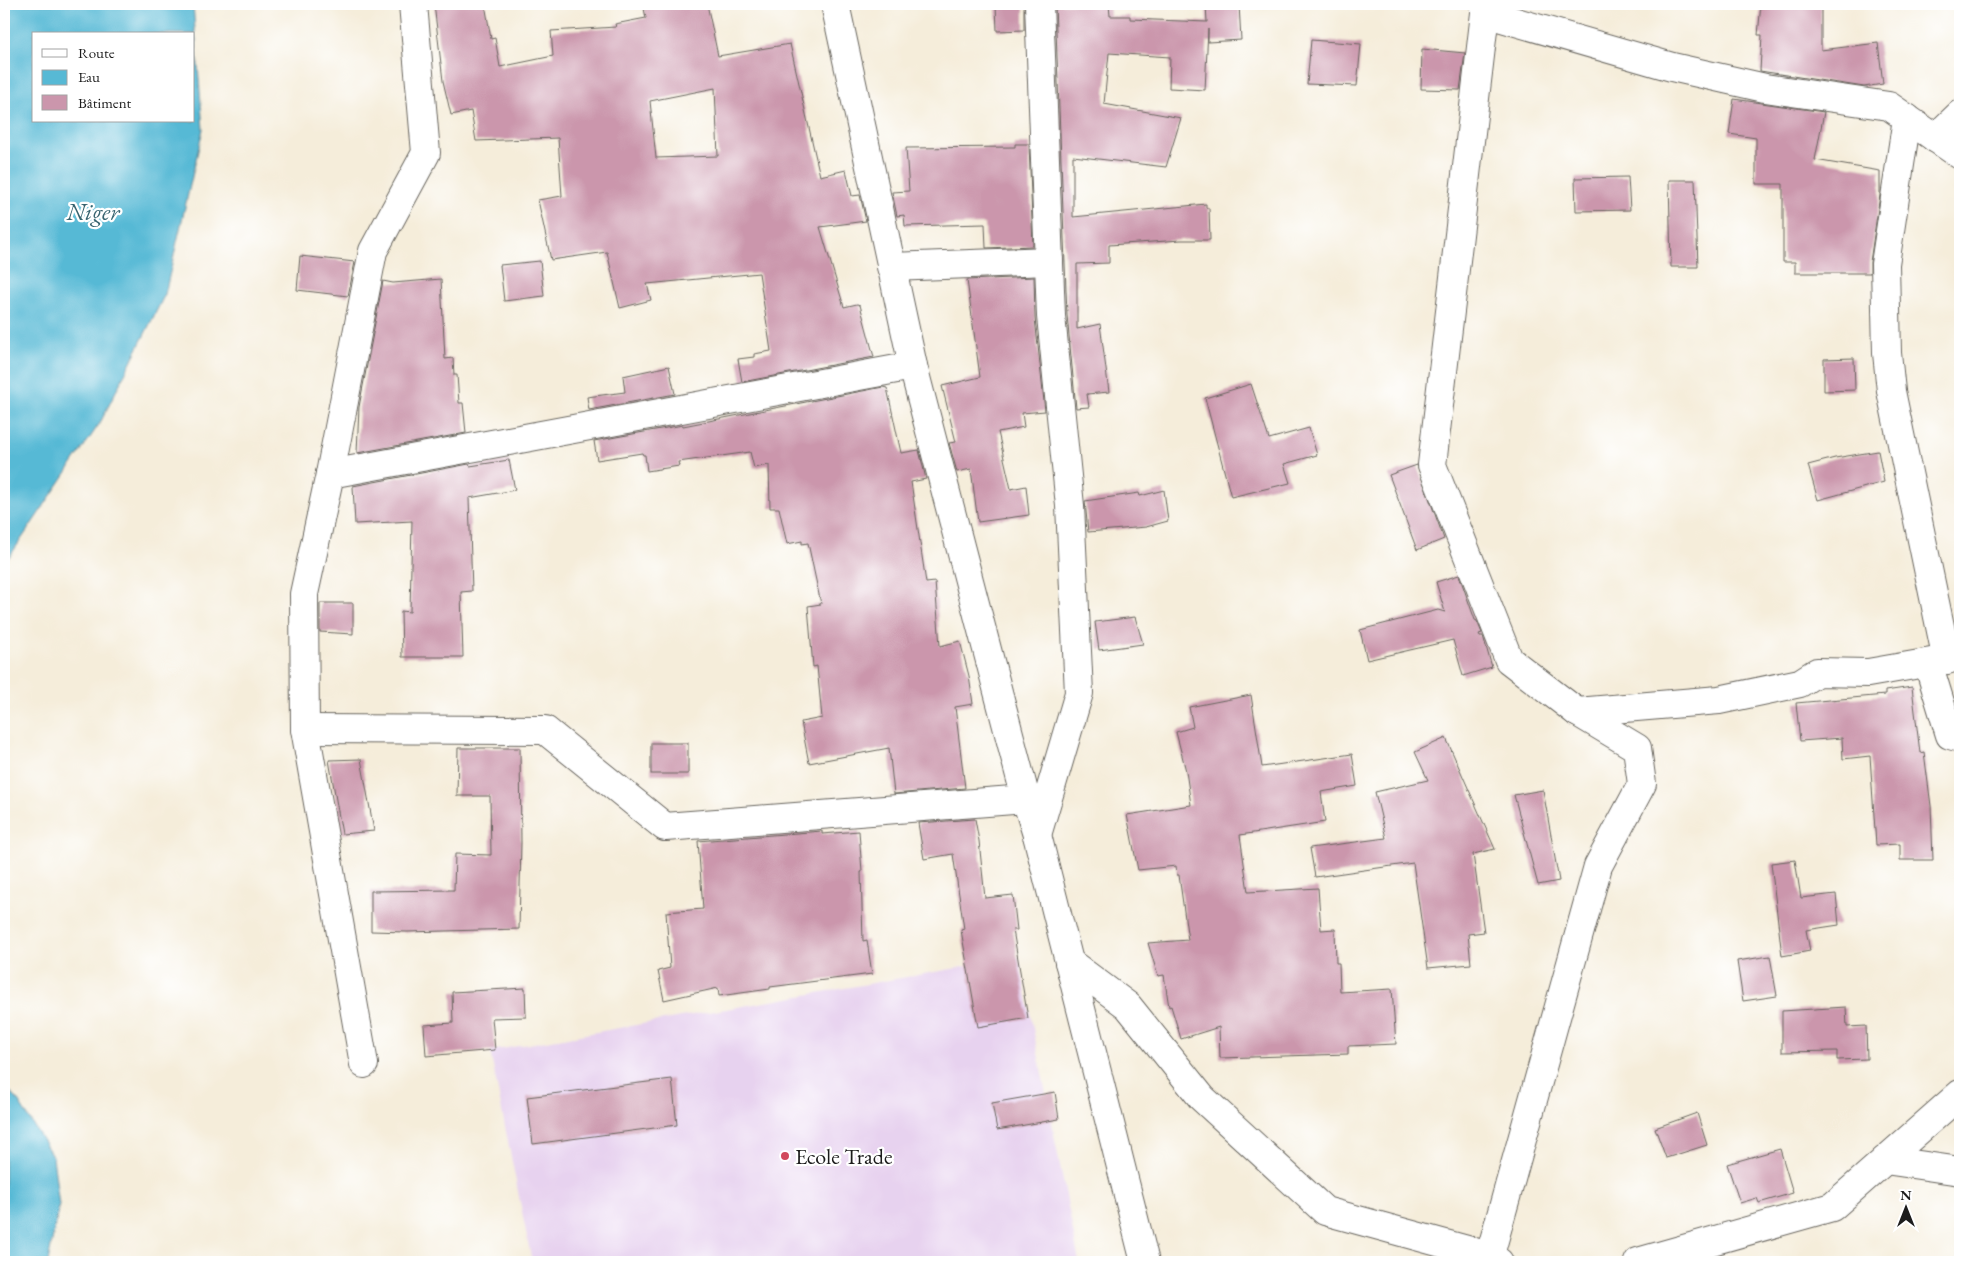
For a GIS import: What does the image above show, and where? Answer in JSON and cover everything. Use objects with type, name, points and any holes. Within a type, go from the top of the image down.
[{"type":"street","points":[[364,1064],[305,729],[304,594],[330,474],[373,251],[426,152],[413,4]]},
{"type":"street","points":[[835,4],[913,366],[1026,799],[1037,834],[1145,1262]]},
{"type":"street","points":[[1037,834],[1079,693],[1070,506],[1051,316],[1040,4]]},
{"type":"street","points":[[1069,962],[1128,1006],[1202,1098],[1326,1211],[1492,1260],[1598,866],[1642,784],[1637,748],[1577,712],[1509,660],[1432,466],[1486,9],[1682,69],[1765,88],[1889,106],[1960,155]]},
{"type":"street","points":[[1935,138],[1960,114]]},
{"type":"street","points":[[1907,118],[1885,264],[1887,353],[1891,391],[1945,660],[1950,735],[1960,738]]},
{"type":"street","points":[[891,267],[1049,261]]},
{"type":"street","points":[[330,474],[913,366]]},
{"type":"street","points":[[1577,712],[1719,700],[1800,684],[1817,672],[1868,673],[1945,660]]},
{"type":"street","points":[[305,729],[545,730],[665,827],[1026,799]]},
{"type":"street","points":[[1638,1262],[1832,1207],[1960,1094]]},
{"type":"street","points":[[1885,1160],[1960,1171]]},
{"type":"shaded area","name":"Ecole Trade","points":[[1019,957],[1079,1262],[532,1262],[490,1051]]},
{"type":"water","name":"Niger","points":[[4,4],[193,4],[203,129],[165,294],[100,423],[4,563]]},
{"type":"water","points":[[4,1085],[17,1099],[53,1157],[59,1205],[48,1262],[4,1262]]},
{"type":"building","points":[[434,4],[485,4],[491,39],[495,38],[500,67],[553,56],[551,31],[616,27],[615,24],[646,18],[643,4],[707,4],[718,56],[790,44],[820,176],[846,170],[852,196],[860,195],[866,221],[820,227],[844,307],[860,305],[874,357],[742,382],[738,359],[754,357],[754,354],[771,351],[759,273],[647,284],[651,300],[620,308],[607,252],[551,260],[538,200],[562,196],[558,138],[476,141],[471,111],[451,115],[443,81]],"holes":[[[715,88],[718,156],[656,158],[650,101]]]},
{"type":"building","points":[[996,4],[1024,4],[1024,30],[997,31]]},
{"type":"building","points":[[1055,4],[1109,4],[1110,16],[1130,16],[1130,19],[1207,22],[1206,4],[1239,4],[1241,40],[1208,42],[1208,29],[1205,90],[1169,88],[1170,57],[1109,53],[1104,104],[1181,118],[1166,167],[1073,156],[1073,217],[1206,204],[1206,208],[1209,208],[1210,240],[1109,245],[1109,263],[1077,264],[1077,329],[1100,324],[1109,392],[1087,394],[1089,407],[1076,408],[1067,315]]},
{"type":"building","points":[[1761,4],[1821,4],[1821,50],[1878,43],[1883,84],[1864,87],[1760,71],[1762,35],[1758,35]]},
{"type":"building","points":[[1311,40],[1361,44],[1357,86],[1307,84]]},
{"type":"building","points":[[1422,49],[1465,53],[1460,90],[1421,89]]},
{"type":"building","points":[[1734,99],[1824,112],[1815,160],[1880,171],[1880,195],[1870,273],[1795,273],[1795,262],[1783,262],[1783,184],[1756,184],[1756,138],[1729,134]]},
{"type":"building","points":[[1015,144],[1029,144],[1033,246],[986,248],[985,224],[905,226],[904,215],[897,216],[892,192],[909,191],[906,148],[1015,147]]},
{"type":"building","points":[[1628,177],[1630,210],[1576,211],[1575,178]]},
{"type":"building","points":[[1669,180],[1695,180],[1698,267],[1671,267]]},
{"type":"building","points":[[300,256],[355,262],[348,296],[297,290]]},
{"type":"building","points":[[540,261],[544,296],[504,301],[500,265]]},
{"type":"building","points":[[1034,277],[1035,318],[1045,411],[1022,413],[1024,427],[998,432],[1011,489],[1026,486],[1029,515],[978,522],[971,469],[957,472],[949,443],[956,442],[942,386],[980,377],[967,280]]},
{"type":"building","points":[[441,279],[445,359],[453,358],[454,375],[457,375],[459,403],[463,403],[466,433],[357,453],[359,407],[383,281],[393,283]]},
{"type":"building","points":[[1854,358],[1855,390],[1824,391],[1824,359]]},
{"type":"building","points":[[669,366],[675,394],[589,410],[587,397],[625,392],[623,376]]},
{"type":"building","points":[[1251,384],[1269,439],[1309,428],[1317,455],[1284,464],[1290,483],[1231,497],[1205,398]]},
{"type":"building","points":[[883,387],[887,388],[901,453],[919,450],[926,479],[911,482],[926,583],[935,582],[940,646],[960,641],[969,676],[973,704],[955,707],[965,788],[894,794],[889,748],[809,763],[801,722],[822,718],[817,666],[813,667],[808,606],[821,604],[808,543],[802,544],[802,541],[787,544],[779,508],[770,508],[769,465],[754,468],[750,452],[678,462],[679,466],[647,471],[645,455],[642,453],[597,460],[594,441],[683,426]]},
{"type":"building","points":[[1878,451],[1884,482],[1818,500],[1808,465],[1835,458]]},
{"type":"building","points":[[509,460],[515,490],[469,498],[472,591],[461,592],[463,657],[402,657],[401,611],[410,612],[412,521],[355,524],[353,486],[469,464],[470,466]]},
{"type":"building","points":[[1417,465],[1444,539],[1417,550],[1389,475]]},
{"type":"building","points":[[1164,490],[1168,521],[1146,527],[1088,532],[1085,501],[1139,493],[1140,496]]},
{"type":"building","points":[[1459,575],[1475,620],[1482,633],[1479,634],[1483,636],[1492,667],[1463,676],[1453,640],[1367,660],[1360,630],[1438,610],[1445,612],[1436,582]]},
{"type":"building","points":[[320,603],[353,603],[353,634],[320,632]]},
{"type":"building","points":[[1135,617],[1143,644],[1099,650],[1095,622]]},
{"type":"building","points":[[1912,687],[1920,753],[1924,752],[1931,806],[1933,860],[1900,860],[1900,844],[1876,845],[1870,756],[1843,759],[1842,738],[1800,741],[1796,703],[1885,695],[1885,691]]},
{"type":"building","points":[[1251,695],[1262,767],[1352,754],[1357,786],[1321,792],[1325,822],[1240,835],[1248,892],[1318,888],[1321,930],[1335,929],[1336,963],[1339,963],[1340,992],[1392,989],[1396,1044],[1348,1046],[1348,1054],[1220,1058],[1219,1027],[1181,1039],[1171,1006],[1169,1007],[1164,975],[1158,976],[1148,943],[1188,940],[1179,875],[1177,875],[1176,866],[1138,870],[1127,815],[1191,805],[1186,771],[1176,732],[1193,727],[1189,707]]},
{"type":"building","points":[[1446,738],[1495,849],[1473,854],[1484,932],[1468,934],[1471,964],[1428,968],[1413,863],[1315,877],[1310,848],[1386,838],[1375,792],[1428,780],[1415,752]]},
{"type":"building","points":[[651,743],[688,743],[688,774],[651,774]]},
{"type":"building","points":[[458,748],[520,748],[521,842],[519,929],[371,931],[371,891],[454,890],[455,854],[491,855],[490,796],[457,796]]},
{"type":"building","points":[[361,759],[374,831],[342,834],[329,760]]},
{"type":"building","points":[[1543,790],[1559,881],[1538,885],[1514,795]]},
{"type":"building","points":[[975,819],[985,898],[1013,895],[1017,930],[1013,930],[1028,1018],[978,1027],[961,930],[964,929],[953,854],[924,859],[918,823]]},
{"type":"building","points":[[822,831],[822,834],[859,831],[862,872],[863,941],[867,940],[872,974],[770,987],[770,989],[719,996],[718,988],[664,1000],[658,971],[670,968],[666,912],[703,909],[698,841]]},
{"type":"building","points":[[1795,860],[1801,898],[1836,894],[1839,925],[1806,930],[1810,951],[1782,956],[1771,863]]},
{"type":"building","points":[[1770,956],[1777,996],[1743,1001],[1737,961]]},
{"type":"building","points":[[525,988],[526,1017],[492,1018],[495,1050],[426,1056],[424,1025],[453,1023],[452,992]]},
{"type":"building","points":[[1846,1007],[1847,1027],[1866,1026],[1867,1059],[1837,1060],[1837,1051],[1782,1052],[1782,1011]]},
{"type":"building","points":[[672,1079],[677,1125],[533,1144],[527,1097]]},
{"type":"building","points":[[1055,1092],[1059,1119],[997,1130],[992,1103]]},
{"type":"building","points":[[1697,1113],[1707,1145],[1666,1158],[1655,1128]]},
{"type":"building","points":[[1780,1149],[1793,1193],[1759,1203],[1757,1198],[1740,1203],[1727,1164]]},
{"type":"place","name":"Ecole Trade","points":[[785,1156]]}]
